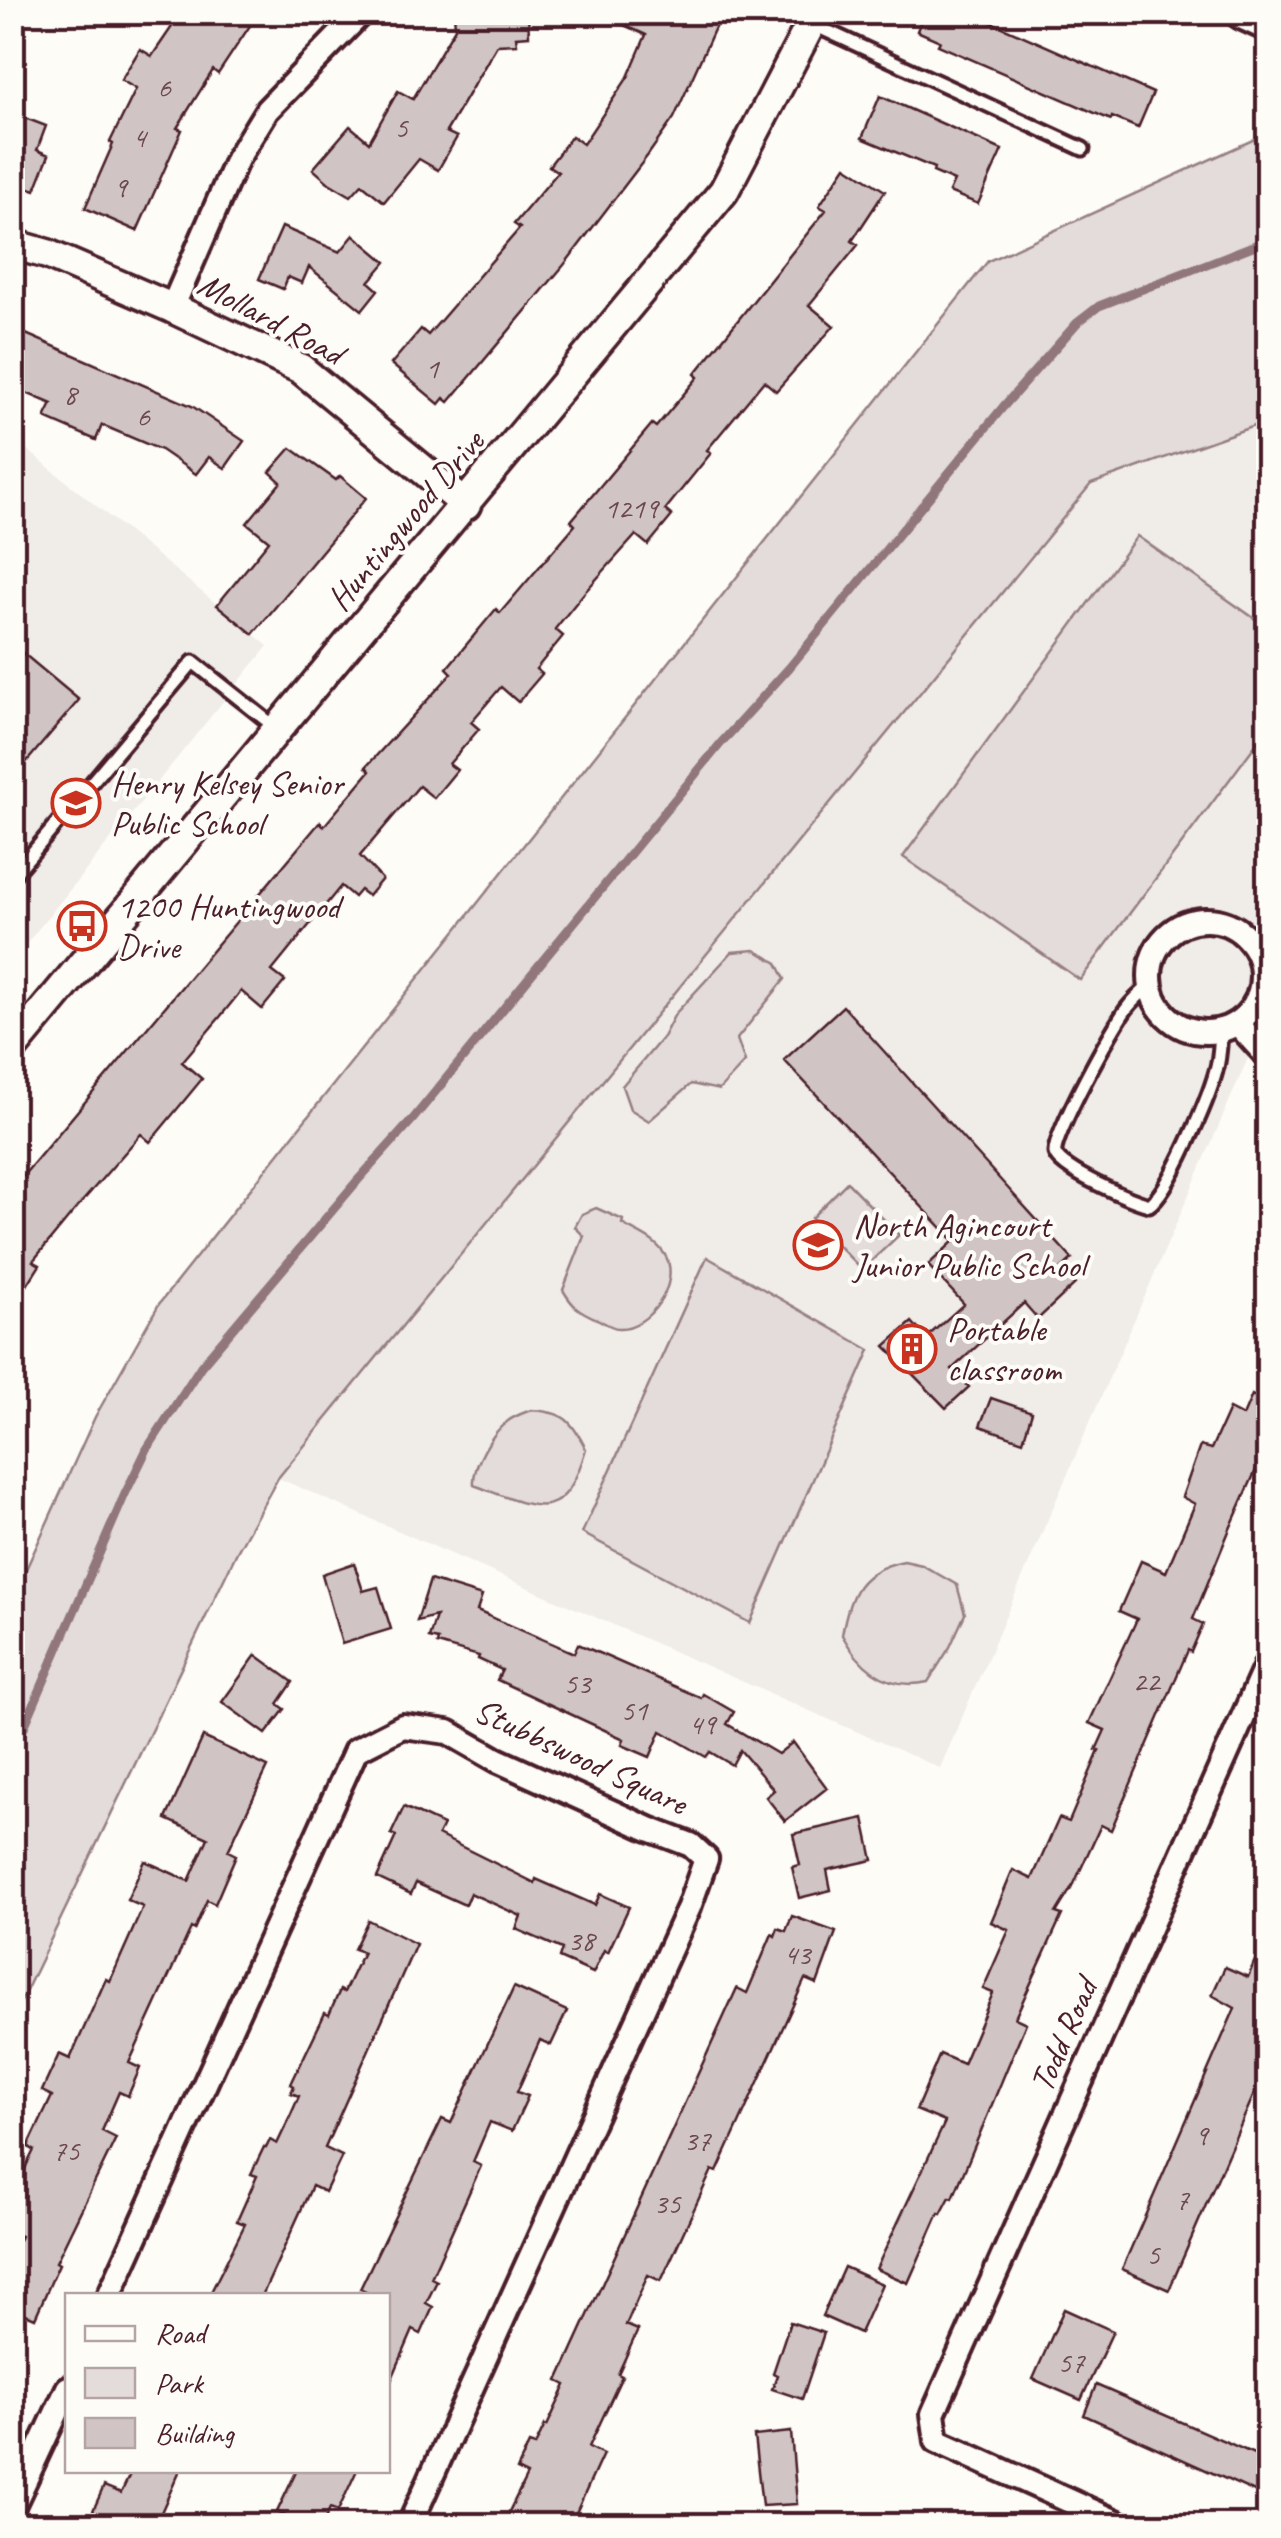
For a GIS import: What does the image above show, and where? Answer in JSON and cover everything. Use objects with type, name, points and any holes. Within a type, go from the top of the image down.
[{"type":"main road","points":[[1242,12],[1268,24]]},
{"type":"street","points":[[172,308],[237,159],[267,110],[362,12]]},
{"type":"street","name":"Huntingwood Drive","points":[[14,1044],[466,506],[724,191],[814,18]]},
{"type":"street","name":"Mollard Road","points":[[12,244],[47,254],[301,368],[466,506]]},
{"type":"street","points":[[1218,920],[1242,932],[1261,962],[1259,996],[1250,1012],[1229,1027],[1206,1033],[1176,1024],[1164,1014],[1150,985],[1153,958],[1167,935],[1191,922],[1218,920]]},
{"type":"street","points":[[1229,1027],[1268,1057]]},
{"type":"street","name":"Todd Road","points":[[1125,2526],[936,2441],[933,2414],[1268,1660]]},
{"type":"street","name":"Stubbswood Square","points":[[111,2293],[356,1750],[403,1726],[448,1732],[497,1760],[691,1845],[706,1859],[689,1907],[409,2526]]},
{"type":"street","points":[[12,2508],[65,2394]]},
{"type":"lane","points":[[814,18],[1083,149]]},
{"type":"lane","points":[[12,877],[193,662],[279,730]]},
{"type":"lane","points":[[1150,985],[1126,1009],[1074,1102],[1054,1148],[1056,1158],[1066,1166],[1134,1201],[1148,1204],[1159,1199],[1217,1069],[1229,1027]]},
{"type":"shaded area","name":"North Agincourt Junior Public School","points":[[1268,421],[1268,1012],[940,1768],[278,1478],[1091,484]]},
{"type":"shaded area","name":"Henry Kelsey Senior Public School","points":[[13,438],[268,646],[13,960]]},
{"type":"green space","points":[[1268,133],[1268,421],[1091,484],[278,1478],[237,1552],[13,2018],[13,1598],[95,1417],[159,1304],[988,261]]},
{"type":"green space","points":[[1137,536],[1268,628],[1268,728],[1080,980],[903,857]]},
{"type":"green space","points":[[755,950],[777,963],[785,979],[737,1039],[745,1062],[719,1090],[691,1084],[649,1121],[630,1109],[622,1086],[663,1037],[675,1014],[732,952]]},
{"type":"green space","points":[[847,1182],[899,1235],[862,1270],[811,1218]]},
{"type":"green space","points":[[596,1208],[623,1220],[622,1224],[651,1241],[661,1249],[669,1266],[660,1302],[630,1327],[613,1327],[586,1313],[573,1305],[563,1290],[584,1236],[575,1227],[582,1214]]},
{"type":"green space","points":[[707,1257],[870,1350],[750,1623],[582,1533]]},
{"type":"green space","points":[[531,1410],[565,1419],[586,1449],[568,1491],[545,1505],[531,1505],[474,1485],[484,1450],[496,1433],[510,1419]]},
{"type":"green space","points":[[904,1561],[922,1565],[957,1585],[965,1614],[928,1682],[914,1684],[877,1675],[858,1658],[842,1635],[848,1607],[859,1586],[876,1571]]},
{"type":"building","points":[[182,12],[259,12],[218,74],[213,70],[177,128],[182,130],[137,231],[85,208],[113,144],[110,142],[136,89],[121,80],[140,49],[152,56]]},
{"type":"building","points":[[454,12],[528,12],[529,36],[516,37],[517,44],[497,45],[446,132],[457,137],[438,170],[419,159],[384,202],[362,184],[351,196],[329,183],[313,169],[350,126],[369,142],[398,91],[413,99],[455,28]]},
{"type":"building","points":[[595,12],[722,12],[674,118],[648,155],[564,265],[449,402],[444,398],[439,404],[391,364],[421,329],[428,335],[520,228],[514,224],[558,172],[549,166],[572,136],[583,144],[628,77],[646,35]]},
{"type":"building","points":[[924,12],[960,12],[979,21],[980,17],[1153,93],[1138,128],[938,45],[940,41],[917,31]]},
{"type":"building","points":[[880,96],[1002,150],[978,204],[949,192],[954,181],[933,172],[934,168],[862,138]]},
{"type":"building","points":[[12,113],[46,126],[37,150],[49,155],[35,190],[12,182]]},
{"type":"building","points":[[846,166],[885,191],[852,241],[858,245],[809,305],[834,326],[776,391],[764,381],[707,450],[711,453],[665,510],[672,516],[648,545],[636,535],[584,593],[555,629],[563,636],[536,669],[542,674],[518,702],[501,687],[471,722],[479,729],[449,764],[457,770],[434,798],[419,786],[360,856],[382,879],[368,896],[360,890],[354,897],[341,886],[272,971],[285,981],[262,1009],[241,991],[182,1062],[202,1079],[150,1142],[141,1134],[74,1211],[33,1261],[40,1265],[12,1309],[12,1189],[320,822],[324,826],[370,771],[366,767],[452,673],[447,668],[575,525],[571,521],[652,424],[656,427],[698,377],[695,374],[826,210],[819,206]]},
{"type":"building","points":[[282,227],[340,252],[354,235],[386,262],[369,282],[378,290],[362,310],[309,267],[302,283],[288,277],[283,289],[259,279]]},
{"type":"building","points":[[12,328],[192,406],[244,441],[225,468],[209,457],[196,474],[161,450],[102,425],[96,440],[45,418],[52,404],[12,387]]},
{"type":"building","points":[[291,448],[336,480],[340,476],[366,498],[253,634],[217,605],[269,541],[247,523],[281,482],[270,472]]},
{"type":"building","name":"Henry Kelsey Senior Public School","points":[[12,644],[79,700],[12,779]]},
{"type":"building","points":[[843,1006],[1072,1259],[1061,1269],[1075,1284],[1038,1319],[1024,1303],[952,1369],[969,1387],[946,1408],[885,1346],[912,1322],[926,1338],[964,1304],[928,1265],[954,1241],[784,1060]]},
{"type":"building","points":[[1252,1395],[1268,1403],[1268,1465],[1260,1461],[1229,1531],[1193,1619],[1203,1624],[1191,1652],[1188,1650],[1111,1830],[1101,1825],[1056,1913],[1062,1915],[1015,2018],[1026,2023],[953,2198],[939,2213],[908,2283],[876,2269],[945,2122],[916,2110],[940,2054],[963,2064],[993,1993],[983,1989],[1009,1930],[991,1922],[1013,1870],[1032,1879],[1059,1818],[1069,1822],[1099,1751],[1096,1750],[1105,1730],[1089,1723],[1137,1619],[1119,1611],[1141,1561],[1166,1572],[1195,1504],[1182,1497],[1200,1446],[1211,1449],[1229,1409],[1243,1416]]},
{"type":"building","name":"Portable classroom","points":[[991,1398],[1032,1412],[1023,1441],[980,1426]]},
{"type":"building","points":[[354,1563],[363,1591],[378,1587],[391,1629],[342,1644],[322,1574]]},
{"type":"building","points":[[430,1580],[482,1596],[477,1611],[574,1653],[578,1644],[701,1698],[703,1694],[734,1712],[727,1724],[778,1754],[793,1742],[827,1788],[785,1821],[766,1797],[774,1790],[740,1750],[732,1765],[710,1752],[706,1757],[661,1731],[650,1757],[622,1745],[624,1739],[497,1680],[502,1670],[478,1659],[479,1656],[429,1638],[436,1616],[417,1621]]},
{"type":"building","points":[[256,1655],[293,1682],[278,1704],[285,1709],[266,1734],[222,1702]]},
{"type":"building","points":[[203,1737],[268,1767],[228,1851],[236,1855],[215,1904],[207,1900],[194,1930],[191,1928],[129,2063],[140,2068],[128,2096],[119,2092],[102,2131],[116,2138],[56,2262],[59,2264],[35,2318],[12,2308],[12,2254],[21,2236],[12,2232],[12,2195],[34,2150],[28,2147],[52,2096],[42,2091],[59,2054],[70,2059],[106,1979],[110,1981],[143,1907],[127,1900],[145,1861],[189,1881],[208,1838],[166,1819]]},
{"type":"building","points":[[404,1807],[443,1825],[438,1835],[535,1883],[536,1879],[595,1905],[600,1894],[629,1907],[608,1952],[604,1950],[593,1973],[559,1958],[562,1949],[516,1929],[521,1916],[470,1893],[465,1905],[416,1883],[411,1894],[377,1878]]},
{"type":"building","points":[[864,1818],[873,1860],[827,1870],[831,1890],[799,1898],[792,1867],[800,1865],[793,1834]]},
{"type":"building","points":[[792,1916],[836,1932],[817,1984],[805,1979],[717,2172],[712,2170],[661,2281],[648,2275],[626,2325],[638,2330],[618,2374],[622,2376],[589,2447],[603,2454],[570,2526],[502,2526],[527,2475],[517,2470],[529,2444],[535,2446],[547,2426],[566,2385],[558,2381],[737,1988],[747,1993],[772,1934],[775,1936],[778,1928],[786,1931]]},
{"type":"building","points":[[368,1920],[416,1944],[325,2148],[342,2156],[325,2192],[312,2186],[263,2293],[210,2293],[245,2224],[237,2221],[257,2176],[251,2174],[270,2140],[277,2144],[299,2096],[291,2093],[291,2084],[325,2013],[329,2015],[340,1990],[344,1992],[363,1952],[354,1949]]},
{"type":"building","points":[[1268,1929],[1268,2062],[1169,2290],[1122,2269],[1235,2008],[1212,1995],[1225,1967],[1248,1977]]},
{"type":"building","points":[[514,1987],[567,2011],[551,2045],[540,2040],[517,2092],[528,2096],[512,2131],[490,2122],[473,2162],[481,2166],[431,2278],[437,2281],[426,2303],[433,2307],[421,2334],[413,2330],[390,2383],[390,2293],[360,2289],[442,2119],[451,2123]]},
{"type":"building","points":[[844,2267],[882,2284],[860,2333],[822,2316]]},
{"type":"building","points":[[1064,2309],[1113,2331],[1081,2400],[1033,2379]]},
{"type":"building","points":[[790,2322],[824,2333],[802,2399],[772,2389],[777,2375],[773,2373]]},
{"type":"building","points":[[1096,2385],[1268,2460],[1268,2498],[1084,2415]]},
{"type":"building","points":[[791,2432],[797,2504],[762,2506],[754,2436]]},
{"type":"building","points":[[131,2473],[179,2473],[155,2526],[120,2526],[92,2513],[104,2486],[121,2493]]},
{"type":"building","points":[[296,2473],[356,2473],[338,2511],[330,2508],[322,2526],[306,2526],[277,2512]]},
{"type":"waterway","points":[[12,1755],[125,1494],[147,1449],[201,1366],[413,1119],[721,743],[789,668],[1077,323],[1099,306],[1268,240]]},
{"type":"place","name":"Henry Kelsey Senior Public School","points":[[76,803]]},
{"type":"place","name":"1200 Huntingwood Drive","points":[[82,926]]},
{"type":"place","name":"North Agincourt Junior Public School","points":[[818,1245]]},
{"type":"place","name":"Portable classroom","points":[[912,1349]]}]
